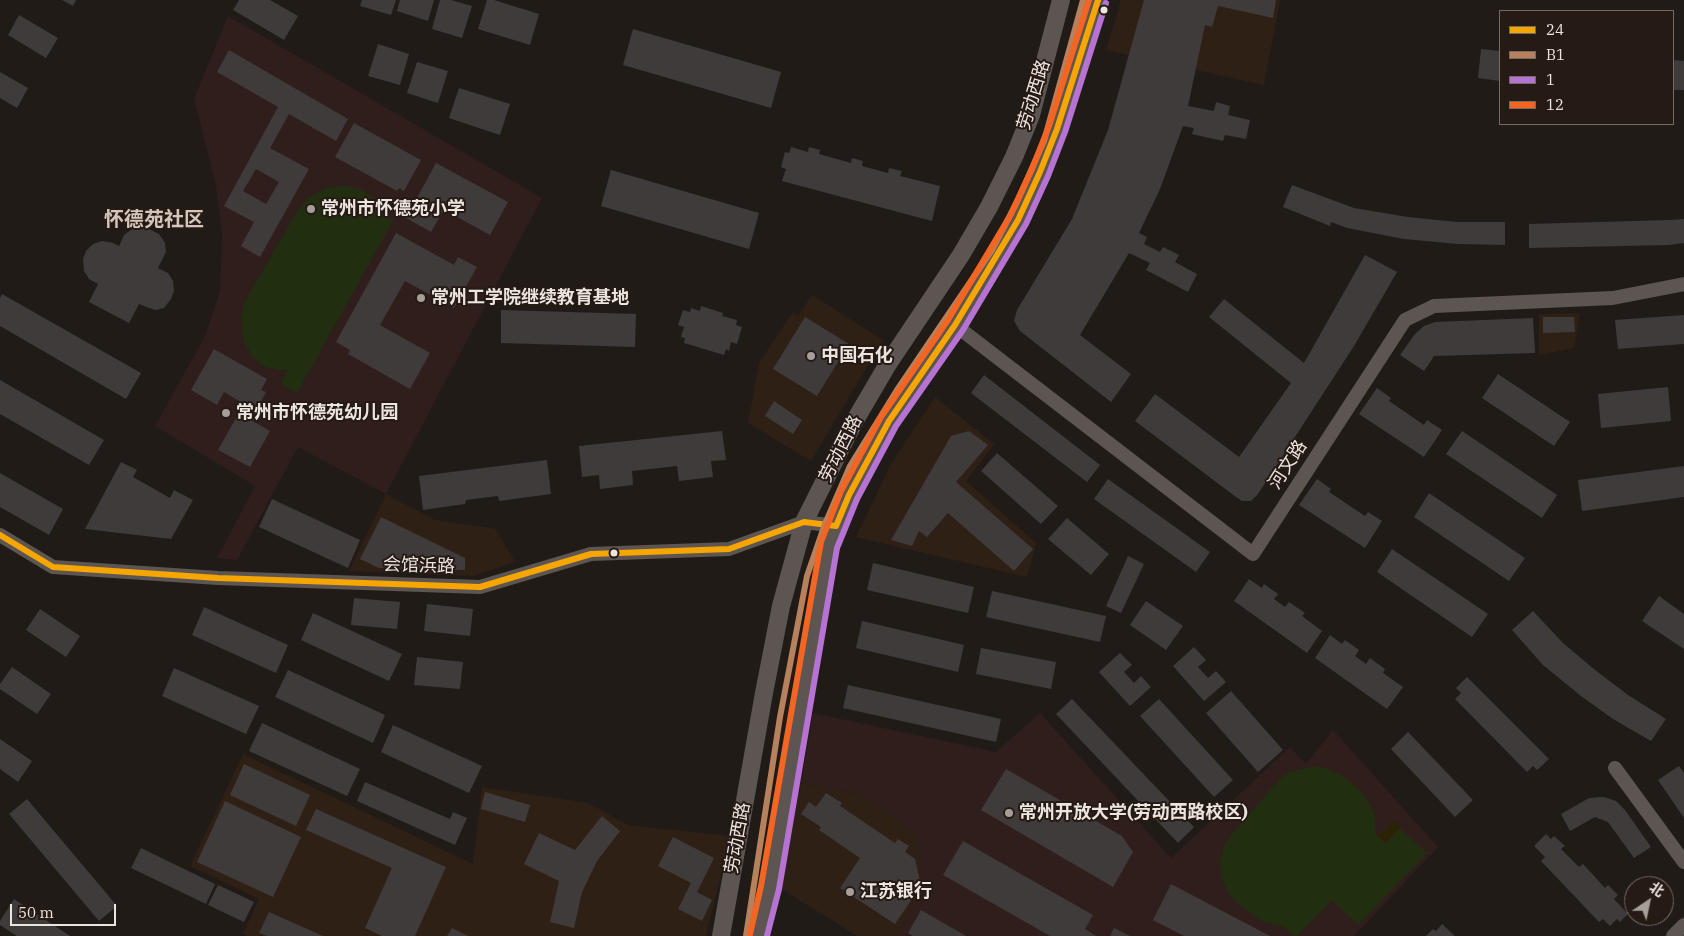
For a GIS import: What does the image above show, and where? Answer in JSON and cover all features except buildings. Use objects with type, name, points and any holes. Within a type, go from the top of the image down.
[{"type":"main road","name":"劳动西路","points":[[721,936],[779,615],[804,522],[854,422],[888,364],[961,255],[1006,174],[1031,116],[1061,0]]},
{"type":"main road","name":"劳动西路","points":[[758,936],[770,888],[829,545],[850,495],[889,421],[955,325],[1018,220],[1057,129],[1098,0]]},
{"type":"street","name":"河文路","points":[[955,325],[1253,554],[1406,320],[1434,306],[1613,298],[1684,284]]},
{"type":"street","name":"会馆浜路","points":[[0,535],[54,567],[218,578],[480,587],[591,554],[730,549],[804,522],[836,526]]},
{"type":"street","points":[[1615,768],[1684,862]]},
{"type":"street","points":[[1674,936],[1684,925]]},
{"type":"shaded area","points":[[1121,0],[1280,0],[1264,85],[1106,50]]},
{"type":"shaded area","points":[[228,16],[542,198],[386,494],[298,447],[237,560],[217,558],[255,486],[155,426],[205,336],[220,291],[222,234],[216,185],[194,99]]},
{"type":"shaded area","points":[[812,295],[883,340],[811,461],[748,423],[759,363],[792,313],[798,316]]},
{"type":"shaded area","points":[[1580,313],[1574,348],[1539,355],[1539,314]]},
{"type":"shaded area","points":[[935,397],[994,444],[966,481],[1036,543],[1027,577],[856,537],[891,464]]},
{"type":"shaded area","points":[[386,494],[435,520],[496,529],[515,562],[473,576],[349,571]]},
{"type":"shaded area","name":"常州开放大学(劳动西路校区)","points":[[813,713],[996,752],[1040,713],[1171,858],[1290,747],[1306,764],[1333,730],[1438,847],[1354,936],[896,936],[925,888],[915,833],[860,794],[801,783]]},
{"type":"shaded area","points":[[243,754],[473,864],[482,787],[588,803],[628,825],[730,836],[706,936],[248,936],[243,934],[259,899],[190,866]]},
{"type":"shaded area","points":[[801,783],[860,794],[915,832],[925,888],[896,936],[857,936],[780,888]]},
{"type":"green space","points":[[347,186],[362,190],[375,199],[383,215],[393,221],[297,393],[281,384],[288,370],[277,370],[263,366],[253,357],[244,342],[241,320],[244,303],[298,210],[308,198],[326,188]]},
{"type":"green space","points":[[1315,766],[1328,769],[1343,776],[1363,793],[1374,813],[1376,834],[1385,843],[1400,828],[1427,853],[1358,925],[1332,900],[1297,936],[1293,936],[1284,927],[1261,921],[1238,904],[1228,893],[1222,879],[1220,862],[1223,849],[1230,836],[1279,780],[1289,772]]},
{"type":"sand","points":[[1394,820],[1401,827],[1385,843],[1378,836]]},
{"type":"transit line","name":"B1","points":[[746,936],[780,717],[807,576],[825,524],[850,466],[897,390],[992,250],[1017,202],[1044,141],[1083,0]]},
{"type":"transit line","name":"12","points":[[750,934],[761,886],[821,542],[841,491],[881,417],[948,320],[1010,216],[1049,126],[1089,0]]},
{"type":"transit line","name":"24","points":[[0,535],[53,567],[218,578],[480,587],[591,554],[729,549],[804,522],[836,526],[849,495],[889,421],[955,325],[1018,220],[1057,129],[1098,0]]},
{"type":"transit line","name":"1","points":[[767,936],[779,889],[837,548],[857,499],[896,426],[963,330],[1026,224],[1048,176],[1065,132],[1106,3]]},
{"type":"place","name":"常州市怀德苑小学","points":[[311,209]]},
{"type":"place","name":"常州工学院继续教育基地","points":[[421,298]]},
{"type":"place","name":"中国石化","points":[[811,356]]},
{"type":"place","name":"常州市怀德苑幼儿园","points":[[226,413]]},
{"type":"place","name":"常州开放大学(劳动西路校区)","points":[[1009,813]]},
{"type":"place","name":"江苏银行","points":[[850,892]]},
{"type":"district","name":"怀德苑社区","points":[[154,220]]}]
